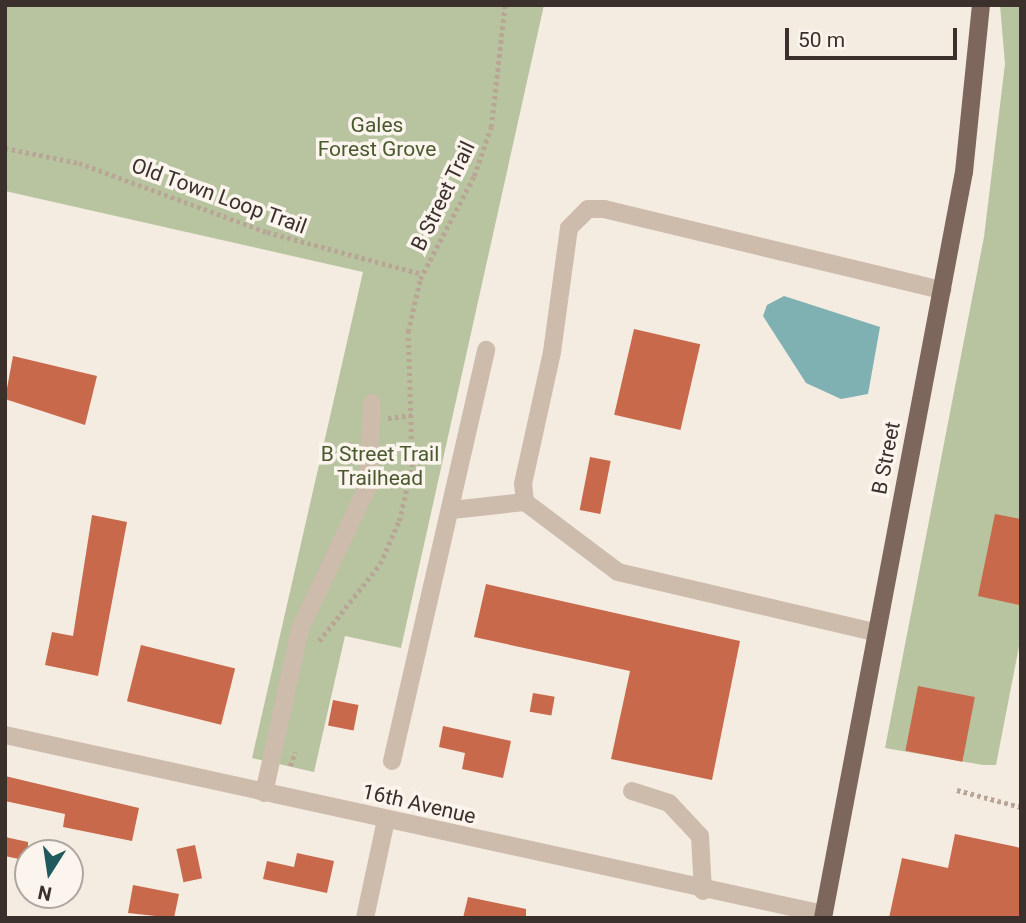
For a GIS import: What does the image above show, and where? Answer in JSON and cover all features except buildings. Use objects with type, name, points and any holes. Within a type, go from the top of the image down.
[{"type":"main road","name":"B Street","points":[[823,916],[874,632],[942,290],[971,119],[981,5]]},
{"type":"street","points":[[525,502],[523,484],[552,352],[569,228],[588,209],[942,290]]},
{"type":"street","points":[[392,761],[452,510],[486,350]]},
{"type":"street","points":[[264,793],[300,629],[368,486],[372,403]]},
{"type":"street","points":[[452,510],[525,502],[618,572],[874,632]]},
{"type":"street","name":"16th Avenue","points":[[5,735],[823,916]]},
{"type":"street","points":[[632,791],[669,803],[700,836],[703,891]]},
{"type":"street","points":[[365,918],[386,820]]},
{"type":"path","name":"B Street Trail","points":[[422,274],[474,176],[491,127],[505,5]]},
{"type":"path","name":"Old Town Loop Trail","points":[[5,148],[79,163],[267,232],[422,274]]},
{"type":"path","points":[[957,790],[1021,807]]},
{"type":"green space","name":"Gales Forest Grove","points":[[5,5],[544,5],[401,648],[345,636],[314,772],[252,758],[363,272],[5,191]]},
{"type":"green space","points":[[1000,5],[1021,5],[1021,636],[996,765],[983,765],[885,748],[984,237],[1005,64]]},
{"type":"water","points":[[784,296],[880,327],[868,394],[841,399],[806,383],[763,316],[767,305]]},
{"type":"park label","name":"B Street Trail Trailhead","points":[[380,466]]}]
